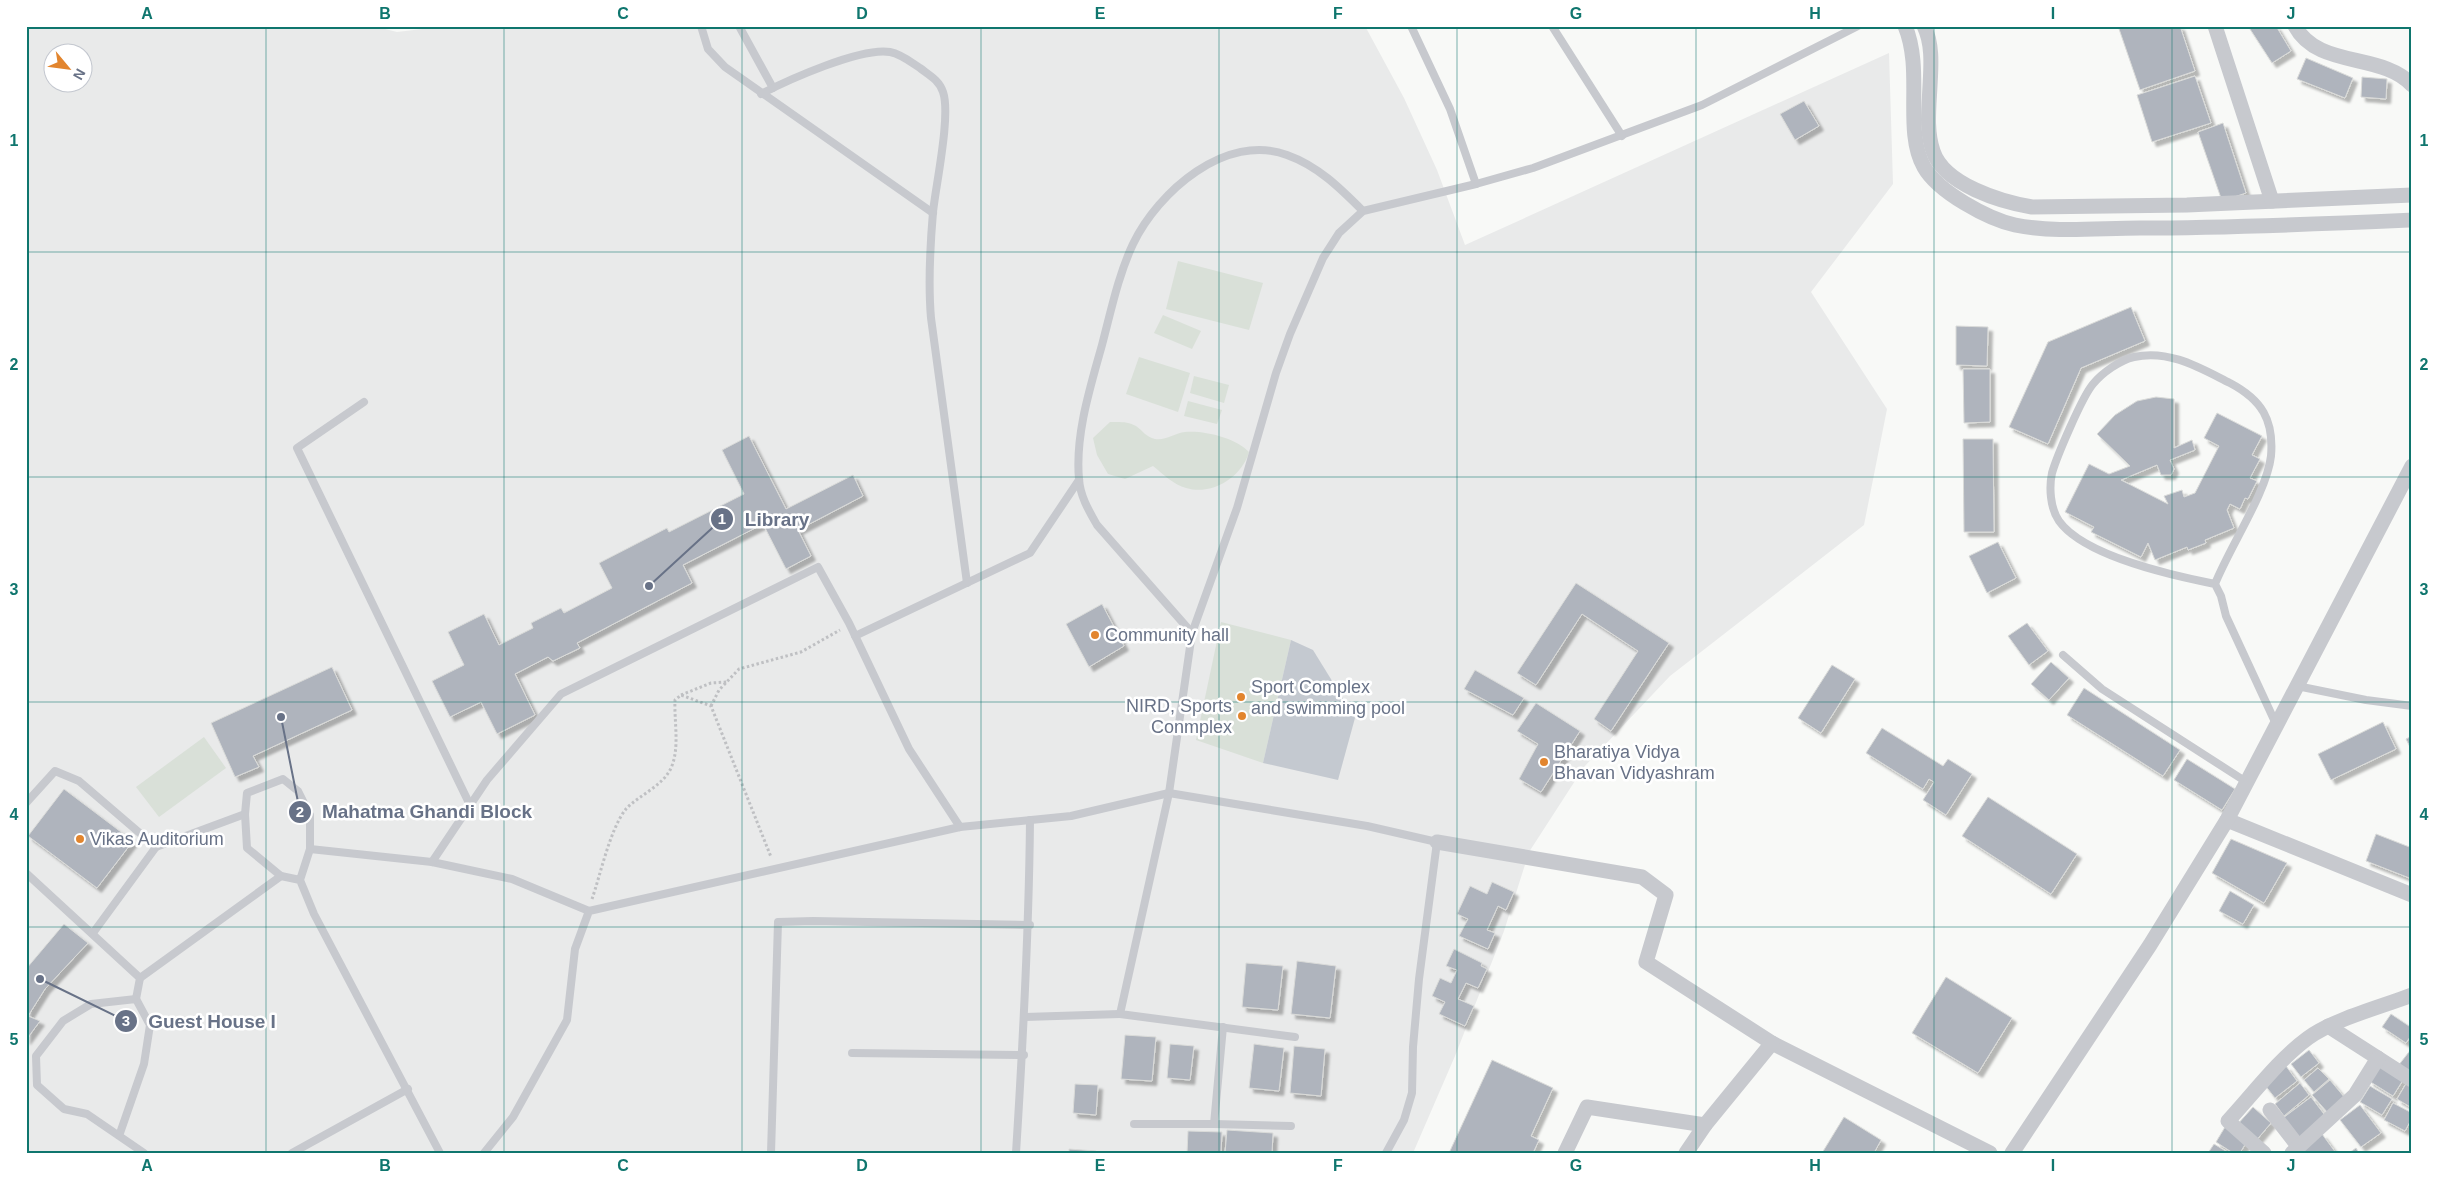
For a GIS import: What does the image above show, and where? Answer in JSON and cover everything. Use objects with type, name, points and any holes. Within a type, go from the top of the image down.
[{"type":"street","points":[[1905,26],[1915,65],[1916,136],[1919,154],[1931,177],[1950,192],[1988,215],[2013,224],[2030,227],[2200,228],[2412,220]]},
{"type":"street","points":[[1924,26],[1930,47],[1929,132],[1933,152],[1943,167],[1969,187],[2011,203],[2032,207],[2186,205],[2412,195]]},
{"type":"street","points":[[2214,26],[2272,201]]},
{"type":"street","points":[[2295,26],[2311,44],[2347,59],[2393,71],[2412,85]]},
{"type":"street","points":[[1931,177],[1943,167]]},
{"type":"street","points":[[2012,1153],[2150,945],[2227,820],[2412,466]]},
{"type":"street","points":[[2227,820],[2412,896]]},
{"type":"street","points":[[1437,842],[1642,877],[1666,895],[1646,962],[1772,1043],[1990,1153]]},
{"type":"street","points":[[2264,1153],[2228,1121],[2289,1054],[2308,1037],[2328,1026],[2412,995]]},
{"type":"street","points":[[2328,1026],[2412,1080]]},
{"type":"street","points":[[1686,1153],[1705,1125],[1772,1043]]},
{"type":"street","points":[[2270,1110],[2295,1150],[2355,1095],[2378,1058]]},
{"type":"street","points":[[1565,1153],[1587,1107],[1705,1125]]},
{"type":"lane","points":[[701,26],[708,49],[725,67],[933,213]]},
{"type":"lane","points":[[739,26],[774,88]]},
{"type":"lane","points":[[1411,26],[1450,108],[1476,184]]},
{"type":"lane","points":[[1552,26],[1622,136]]},
{"type":"lane","points":[[1120,1014],[1169,793],[1192,633],[1237,508],[1276,373],[1290,334],[1323,258],[1339,234],[1363,211],[1476,184],[1533,168],[1702,105],[1858,26]]},
{"type":"lane","points":[[762,94],[848,58],[875,52],[890,52],[908,59],[935,79],[943,92],[946,112],[933,213],[929,290],[930,318],[967,582]]},
{"type":"lane","points":[[1192,633],[1097,525],[1086,505],[1079,480],[1080,445],[1088,398],[1120,275],[1134,242],[1158,205],[1190,176],[1223,156],[1256,150],[1286,154],[1310,165],[1337,184],[1363,211]]},
{"type":"lane","points":[[2215,584],[2162,573],[2124,560],[2076,537],[2059,520],[2050,496],[2052,473],[2085,395],[2105,372],[2133,357],[2164,356],[2192,363],[2249,394],[2262,409],[2270,427],[2271,457],[2263,484],[2215,584],[2221,596],[2226,616],[2277,726]]},
{"type":"lane","points":[[364,402],[297,448],[470,805]]},
{"type":"lane","points":[[855,636],[1030,553],[1079,480]]},
{"type":"lane","points":[[432,862],[488,780],[561,694],[818,567],[849,623],[909,748],[960,827]]},
{"type":"lane","points":[[2063,655],[2102,689],[2248,783]]},
{"type":"lane","points":[[2297,686],[2366,700],[2412,706]]},
{"type":"lane","points":[[26,803],[55,771],[80,781],[156,847]]},
{"type":"lane","points":[[300,880],[281,876],[247,848],[245,814],[247,793],[283,779],[298,792],[310,815],[310,849],[300,880],[314,914],[408,1089],[440,1153]]},
{"type":"lane","points":[[310,849],[432,862],[512,879],[588,911],[775,867],[960,827],[1071,816],[1169,793],[1367,826],[1437,842],[1419,979],[1413,1047],[1412,1092],[1404,1120],[1386,1153]]},
{"type":"lane","points":[[93,933],[156,847],[245,814]]},
{"type":"lane","points":[[1016,1153],[1024,1055],[1030,925],[1030,820]]},
{"type":"lane","points":[[26,872],[140,978]]},
{"type":"lane","points":[[119,1136],[144,1064],[150,1026],[136,999],[140,978],[281,876]]},
{"type":"lane","points":[[484,1153],[513,1117],[567,1020],[575,949],[588,911]]},
{"type":"lane","points":[[771,1153],[778,922],[1030,925]]},
{"type":"lane","points":[[136,999],[91,1004],[63,1021],[36,1056],[37,1085],[64,1109],[87,1114],[144,1153]]},
{"type":"lane","points":[[1025,1017],[1120,1014],[1295,1037]]},
{"type":"lane","points":[[1214,1124],[1224,1027]]},
{"type":"lane","points":[[852,1053],[1024,1055]]},
{"type":"lane","points":[[292,1153],[408,1089]]},
{"type":"lane","points":[[1134,1124],[1291,1126]]},
{"type":"path","points":[[711,706],[719,690],[739,668],[801,652],[832,636],[849,623]]},
{"type":"path","points":[[588,911],[609,846],[624,812],[637,798],[654,787],[671,770],[676,749],[675,700],[681,695],[711,683],[728,682]]},
{"type":"path","points":[[681,695],[711,706],[775,867]]},
{"type":"shaded area","points":[[26,26],[373,26],[397,32],[447,26],[1365,26],[1404,98],[1437,170],[1465,245],[1889,53],[1893,184],[1811,292],[1887,409],[1864,525],[1670,676],[1584,767],[1529,852],[1504,931],[1455,1056],[1413,1153],[26,1153]]},
{"type":"shaded area","points":[[1178,261],[1263,283],[1249,330],[1166,309]]},
{"type":"shaded area","points":[[1163,315],[1201,331],[1192,349],[1154,333]]},
{"type":"shaded area","points":[[1139,357],[1190,373],[1178,412],[1126,394]]},
{"type":"shaded area","points":[[1194,376],[1229,385],[1224,403],[1190,393]]},
{"type":"shaded area","points":[[1188,401],[1222,410],[1217,424],[1184,416]]},
{"type":"shaded area","points":[[1110,422],[1133,424],[1155,439],[1162,439],[1185,432],[1201,432],[1228,439],[1249,452],[1240,469],[1216,487],[1196,490],[1182,487],[1153,466],[1125,479],[1108,474],[1097,455],[1093,438]]},
{"type":"shaded area","name":"Sport Complex and swimming pool","points":[[1221,622],[1291,640],[1263,763],[1196,740]]},
{"type":"shaded area","points":[[1291,640],[1313,650],[1355,718],[1338,780],[1263,763]]},
{"type":"shaded area","points":[[204,737],[226,768],[159,817],[136,787]]},
{"type":"building","points":[[2118,26],[2180,26],[2195,71],[2140,90]]},
{"type":"building","points":[[2248,26],[2276,26],[2291,51],[2272,63]]},
{"type":"building","points":[[2306,58],[2353,78],[2345,98],[2297,79]]},
{"type":"building","points":[[2195,76],[2211,123],[2152,142],[2137,95]]},
{"type":"building","points":[[2362,77],[2387,79],[2386,99],[2361,97]]},
{"type":"building","points":[[1804,101],[1819,126],[1795,140],[1780,114]]},
{"type":"building","points":[[2223,123],[2246,193],[2222,201],[2198,132]]},
{"type":"building","points":[[2131,307],[2145,341],[2081,368],[2048,444],[2009,427],[2048,342]]},
{"type":"building","points":[[1956,326],[1988,327],[1987,366],[1956,365]]},
{"type":"building","points":[[1963,369],[1990,369],[1990,422],[1964,423]]},
{"type":"building","points":[[2156,397],[2174,399],[2174,448],[2192,440],[2195,450],[2170,460],[2174,469],[2171,475],[2161,475],[2157,465],[2121,480],[2168,504],[2164,496],[2182,490],[2184,497],[2195,493],[2219,446],[2204,438],[2217,413],[2262,436],[2252,455],[2260,459],[2250,478],[2257,481],[2248,499],[2245,498],[2240,509],[2230,504],[2227,510],[2234,528],[2205,540],[2206,543],[2188,550],[2187,547],[2155,560],[2148,543],[2141,557],[2091,532],[2094,527],[2065,512],[2089,464],[2109,474],[2130,466],[2097,434],[2115,415],[2137,401]]},
{"type":"building","points":[[749,436],[786,509],[853,475],[863,496],[798,530],[811,556],[786,569],[763,524],[683,565],[692,583],[577,643],[580,648],[553,661],[548,657],[515,674],[535,715],[497,734],[481,702],[450,717],[432,681],[464,665],[448,632],[484,614],[499,645],[533,628],[531,623],[561,608],[564,613],[612,588],[599,563],[667,528],[669,532],[744,494],[722,450]]},
{"type":"building","points":[[1963,439],[1993,439],[1994,532],[1964,532]]},
{"type":"building","points":[[1998,542],[2016,578],[1987,593],[1969,556]]},
{"type":"building","points":[[1576,583],[1669,643],[1611,731],[1594,719],[1638,651],[1582,614],[1536,685],[1517,673]]},
{"type":"building","name":"Community hall","points":[[1102,604],[1124,646],[1089,667],[1066,624]]},
{"type":"building","points":[[2027,623],[2048,651],[2029,665],[2008,636]]},
{"type":"building","points":[[2051,662],[2069,678],[2049,700],[2031,684]]},
{"type":"building","points":[[1832,665],[1855,679],[1821,733],[1798,718]]},
{"type":"building","points":[[332,667],[352,710],[253,756],[259,767],[235,777],[211,723]]},
{"type":"building","points":[[1475,670],[1524,698],[1513,715],[1464,689]]},
{"type":"building","points":[[2084,688],[2180,750],[2163,776],[2067,715]]},
{"type":"building","name":"Bharatiya Vidya Bhavan Vidyashram","points":[[1536,703],[1580,731],[1541,792],[1519,779],[1538,744],[1517,731]]},
{"type":"building","points":[[2383,722],[2396,749],[2331,780],[2318,754]]},
{"type":"building","points":[[1882,728],[1943,766],[1948,759],[1972,774],[1946,815],[1923,800],[1934,782],[1929,779],[1923,789],[1866,753]]},
{"type":"building","points":[[2412,736],[2412,751],[2406,739]]},
{"type":"building","points":[[2187,759],[2235,789],[2222,810],[2174,780]]},
{"type":"building","name":"Vikas Auditorium","points":[[64,789],[133,841],[97,888],[28,836]]},
{"type":"building","points":[[1988,797],[2077,854],[2051,894],[1962,836]]},
{"type":"building","points":[[2376,834],[2412,848],[2412,879],[2366,861]]},
{"type":"building","points":[[2231,839],[2287,863],[2264,903],[2212,873]]},
{"type":"building","points":[[1492,882],[1514,892],[1506,910],[1498,906],[1487,930],[1495,933],[1488,949],[1459,936],[1468,919],[1457,914],[1470,886],[1487,894]]},
{"type":"building","points":[[2230,891],[2254,905],[2243,924],[2219,911]]},
{"type":"building","points":[[64,924],[88,943],[45,989],[28,1016],[40,1021],[26,1040],[26,969]]},
{"type":"building","points":[[1454,949],[1482,963],[1481,966],[1487,969],[1478,988],[1466,983],[1458,999],[1474,1006],[1465,1026],[1439,1014],[1445,1002],[1432,996],[1440,978],[1451,983],[1457,970],[1446,966]]},
{"type":"building","points":[[1297,961],[1336,966],[1330,1018],[1291,1014]]},
{"type":"building","points":[[1246,963],[1283,966],[1278,1010],[1242,1007]]},
{"type":"building","points":[[1946,977],[2012,1018],[1978,1073],[1912,1033]]},
{"type":"building","points":[[2391,1014],[2412,1028],[2412,1034],[2406,1043],[2382,1027]]},
{"type":"building","points":[[1125,1035],[1156,1037],[1152,1081],[1121,1079]]},
{"type":"building","points":[[1170,1044],[1194,1046],[1190,1080],[1167,1078]]},
{"type":"building","points":[[1254,1044],[1284,1048],[1279,1091],[1249,1088]]},
{"type":"building","points":[[1294,1046],[1325,1049],[1321,1096],[1290,1093]]},
{"type":"building","points":[[2412,1048],[2412,1076],[2398,1066]]},
{"type":"building","points":[[2309,1050],[2319,1063],[2301,1077],[2291,1064]]},
{"type":"building","points":[[1492,1060],[1553,1088],[1531,1136],[1539,1140],[1533,1153],[1449,1153]]},
{"type":"building","points":[[2379,1065],[2403,1080],[2393,1096],[2369,1081]]},
{"type":"building","points":[[2286,1066],[2297,1081],[2275,1098],[2264,1084]]},
{"type":"building","points":[[2318,1068],[2329,1079],[2314,1092],[2304,1080]]},
{"type":"building","points":[[2330,1080],[2345,1098],[2328,1113],[2312,1095]]},
{"type":"building","points":[[2407,1082],[2412,1085],[2412,1108],[2397,1099]]},
{"type":"building","points":[[2300,1083],[2309,1095],[2284,1116],[2275,1104]]},
{"type":"building","points":[[1075,1084],[1098,1085],[1096,1115],[1073,1113]]},
{"type":"building","points":[[2370,1086],[2392,1099],[2382,1115],[2360,1102]]},
{"type":"building","points":[[2311,1097],[2327,1118],[2300,1139],[2283,1118]]},
{"type":"building","points":[[2393,1103],[2412,1113],[2412,1118],[2405,1131],[2384,1120]]},
{"type":"building","points":[[2360,1105],[2381,1133],[2361,1147],[2340,1120]]},
{"type":"building","points":[[2253,1107],[2271,1123],[2254,1143],[2236,1126]]},
{"type":"building","points":[[1844,1117],[1881,1140],[1874,1153],[1822,1153]]},
{"type":"building","points":[[2225,1127],[2247,1141],[2240,1153],[2233,1153],[2216,1142]]},
{"type":"building","points":[[1227,1130],[1273,1133],[1272,1153],[1225,1153]]},
{"type":"building","points":[[1188,1131],[1222,1132],[1221,1153],[1187,1153]]},
{"type":"building","points":[[2322,1134],[2336,1153],[2301,1153]]},
{"type":"building","points":[[2214,1144],[2229,1153],[2208,1153]]},
{"type":"building","points":[[2356,1148],[2359,1153],[2349,1153]]},
{"type":"building","points":[[1069,1149],[1096,1151],[1096,1153],[1069,1153]]},
{"type":"place","name":"Library","points":[[649,586]]},
{"type":"place","name":"Community hall","points":[[1095,635]]},
{"type":"place","name":"Sport Complex and swimming pool","points":[[1241,697]]},
{"type":"place","name":"NIRD, Sports Conmplex","points":[[1242,716]]},
{"type":"place","name":"Mahatma Ghandi Block","points":[[281,717]]},
{"type":"place","name":"Bharatiya Vidya Bhavan Vidyashram","points":[[1544,762]]},
{"type":"place","name":"Vikas Auditorium","points":[[80,839]]},
{"type":"place","name":"Guest House I","points":[[40,979]]}]
